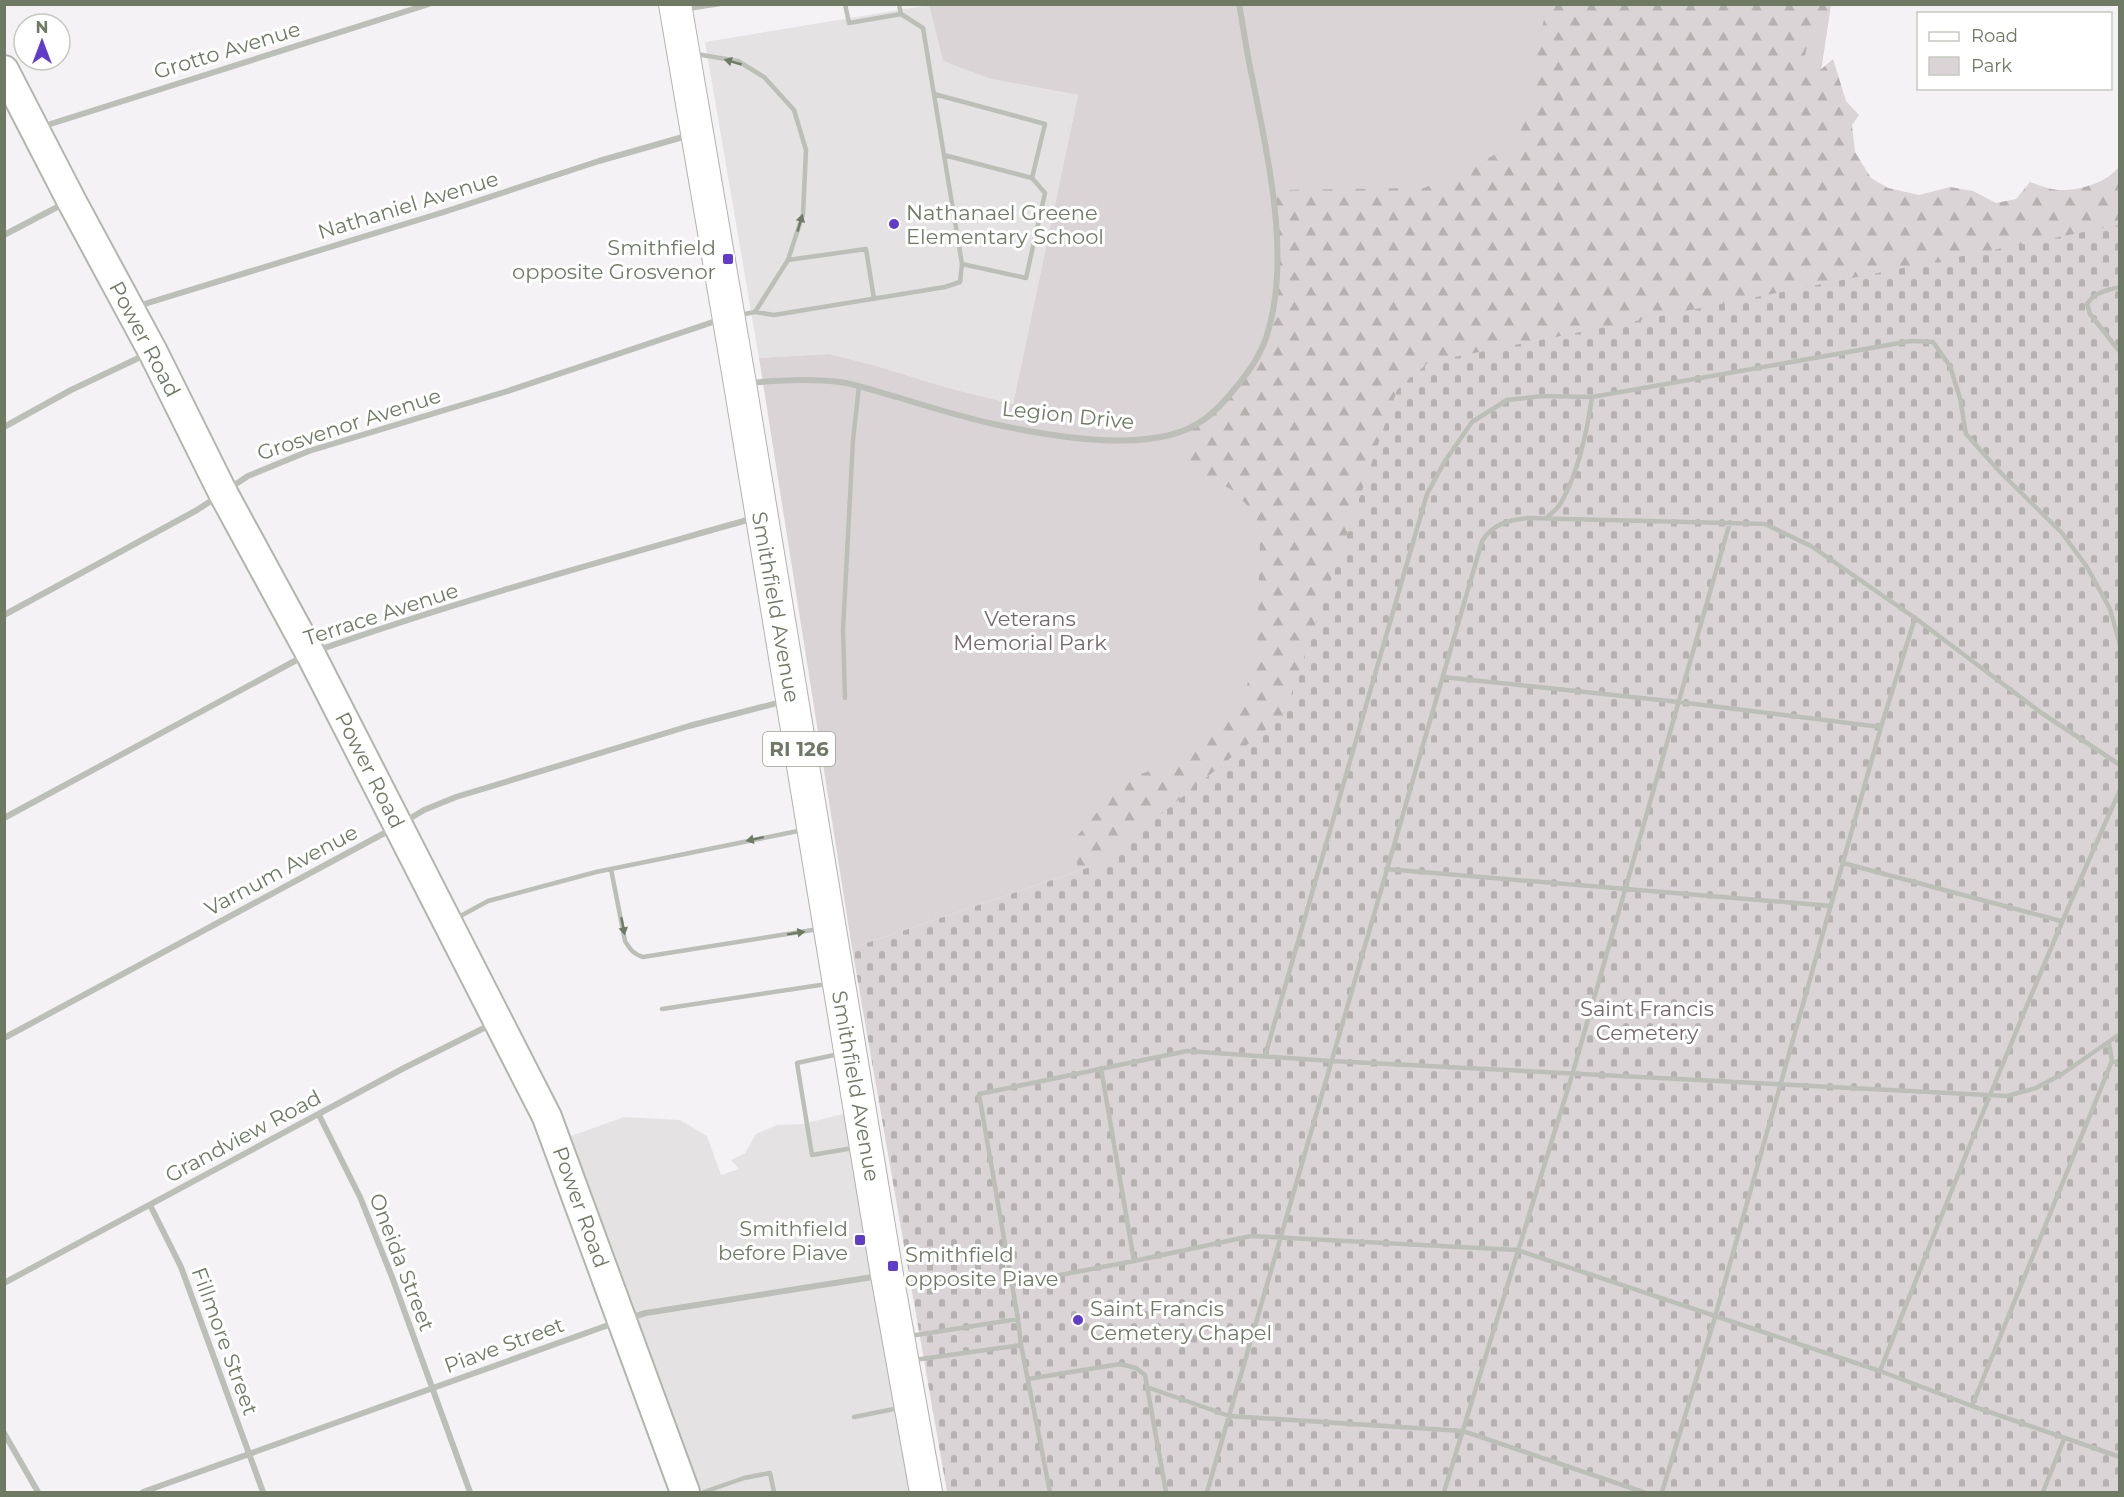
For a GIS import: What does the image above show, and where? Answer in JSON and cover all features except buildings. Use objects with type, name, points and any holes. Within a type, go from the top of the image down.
[{"type":"main road","name":"Smithfield Avenue","points":[[675,8],[696,133],[741,314],[740,384],[760,516],[887,1275],[926,1492]]},
{"type":"main road","name":"Power Road","points":[[4,70],[153,352],[223,493],[310,653],[499,1021],[558,1145],[685,1492]]},
{"type":"street","name":"Grotto Avenue","points":[[35,128],[429,4]]},
{"type":"street","name":"Legion Drive","points":[[740,384],[807,379],[859,386],[992,424],[1039,433],[1099,439],[1138,440],[1170,435],[1195,426],[1220,406],[1259,356],[1270,323],[1277,275],[1277,241],[1267,154],[1239,4]]},
{"type":"street","name":"Nathaniel Avenue","points":[[130,308],[444,212],[599,161],[696,133]]},
{"type":"street","points":[[4,235],[71,200]]},
{"type":"street","name":"Grosvenor Avenue","points":[[4,615],[197,510],[248,476],[309,451],[508,391],[741,314]]},
{"type":"street","points":[[4,427],[71,390],[153,352]]},
{"type":"street","name":"Terrace Avenue","points":[[4,818],[310,653],[365,633],[760,516]]},
{"type":"street","name":"Varnum Avenue","points":[[4,1038],[424,810],[689,726],[791,699]]},
{"type":"street","name":"Grandview Road","points":[[4,1283],[404,1068],[499,1021]]},
{"type":"street","name":"Oneida Street","points":[[319,1115],[360,1197],[392,1277],[470,1492]]},
{"type":"street","name":"Fillmore Street","points":[[150,1205],[181,1267],[263,1492]]},
{"type":"street","name":"Piave Street","points":[[143,1492],[646,1313],[887,1275]]},
{"type":"street","points":[[4,1433],[38,1492]]},
{"type":"lane","points":[[675,8],[720,4]]},
{"type":"lane","points":[[741,314],[774,315],[945,287],[960,282],[962,264],[923,28],[901,14],[849,23],[845,4]]},
{"type":"lane","points":[[899,4],[901,14]]},
{"type":"lane","points":[[682,51],[738,62],[764,76],[794,110],[806,150],[802,214],[788,260],[741,314]]},
{"type":"lane","points":[[933,94],[1045,124],[1032,178]]},
{"type":"lane","points":[[944,154],[1032,178],[1045,194],[1026,278],[962,264]]},
{"type":"lane","points":[[788,260],[866,249],[874,299]]},
{"type":"lane","points":[[2120,287],[2091,297],[2087,304],[2090,314],[2120,352]]},
{"type":"lane","points":[[1265,1056],[1427,494],[1445,461],[1472,422],[1507,400],[1543,396],[1592,397],[1911,341],[1933,342],[1950,366],[1960,398],[1966,434],[2000,472],[2062,533],[2075,550],[2110,609],[2120,645]]},
{"type":"lane","points":[[845,698],[843,630],[853,440],[859,386]]},
{"type":"lane","points":[[1546,518],[1562,503],[1588,426],[1592,397]]},
{"type":"lane","points":[[1208,1492],[1386,869],[1482,541],[1488,532],[1512,519],[1546,518],[1765,524],[1811,546],[1915,618],[2043,714],[2120,765]]},
{"type":"lane","points":[[1444,1492],[1573,1072],[1730,522]]},
{"type":"lane","points":[[1662,1492],[1782,1083],[1881,726],[1915,618]]},
{"type":"lane","points":[[1443,677],[1881,726]]},
{"type":"lane","points":[[1880,1371],[2061,921],[2120,790]]},
{"type":"lane","points":[[447,923],[488,902],[611,869],[813,828]]},
{"type":"lane","points":[[1843,863],[2061,921]]},
{"type":"lane","points":[[611,869],[625,941],[631,950],[643,957],[830,928]]},
{"type":"lane","points":[[1386,869],[1831,906]]},
{"type":"lane","points":[[662,1009],[839,982]]},
{"type":"lane","points":[[1050,1492],[1021,1345],[979,1094],[1187,1051],[1331,1061],[2007,1096],[2036,1088],[2062,1074],[2120,1035]]},
{"type":"lane","points":[[1971,1406],[2112,1061],[2109,1043]]},
{"type":"lane","points":[[851,1052],[797,1063],[812,1155],[867,1146]]},
{"type":"lane","points":[[2112,1061],[2120,1064]]},
{"type":"lane","points":[[1101,1068],[1134,1261]]},
{"type":"lane","points":[[1012,1284],[1251,1236],[1517,1250],[1880,1371],[1971,1406],[2120,1457]]},
{"type":"lane","points":[[901,1349],[1018,1319]]},
{"type":"lane","points":[[901,1349],[1021,1345]]},
{"type":"lane","points":[[1028,1379],[1120,1364],[1136,1368],[1145,1375],[1166,1492]]},
{"type":"lane","points":[[1148,1387],[1229,1416],[1463,1431],[1643,1492]]},
{"type":"lane","points":[[854,1417],[911,1405]]},
{"type":"lane","points":[[2043,1492],[2064,1439]]},
{"type":"lane","points":[[704,1492],[744,1478],[770,1473],[774,1492]]},
{"type":"shaded area","name":"Nathanael Greene Elementary School","points":[[929,5],[943,61],[991,79],[1078,95],[1013,404],[829,354],[759,358],[705,42]]},
{"type":"shaded area","points":[[859,1110],[926,1492],[684,1492],[560,1140],[624,1117],[680,1120],[707,1136],[721,1175],[739,1169],[731,1160],[745,1153],[756,1134],[777,1125],[803,1124]]},
{"type":"green space","name":"Veterans Memorial Park","points":[[929,5],[1831,5],[1788,291],[1284,715],[1099,864],[852,948],[759,358],[829,354],[1013,404],[1078,95],[991,79],[943,61]]},
{"type":"green space","points":[[1548,5],[1830,5],[1828,23],[1807,46],[1804,61],[1807,67],[1819,71],[1833,59],[1846,101],[1859,115],[1852,125],[1855,152],[1871,178],[1888,188],[1919,195],[1950,187],[1973,191],[1996,203],[2016,199],[2030,182],[2055,189],[2075,189],[2100,182],[2119,167],[2119,274],[1347,740],[1085,892],[1071,843],[1112,795],[1141,774],[1182,754],[1207,736],[1230,716],[1245,693],[1257,647],[1260,537],[1255,514],[1234,491],[1212,479],[1188,471],[1187,429],[1226,398],[1262,347],[1276,288],[1273,190],[1424,188],[1451,177],[1457,166],[1475,164],[1516,145],[1536,85],[1538,42]]},
{"type":"green space","name":"Saint Francis Cemetery","points":[[2119,225],[2119,1492],[947,1492],[852,948],[1099,864],[1284,715],[1397,390],[1429,362]]},
{"type":"place","name":"Nathanael Greene Elementary School","points":[[894,224]]},
{"type":"place","name":"Smithfield opposite Grosvenor","points":[[728,259]]},
{"type":"place","name":"Smithfield before Piave","points":[[860,1240]]},
{"type":"place","name":"Smithfield opposite Piave","points":[[893,1266]]},
{"type":"place","name":"Saint Francis Cemetery Chapel","points":[[1078,1320]]}]
